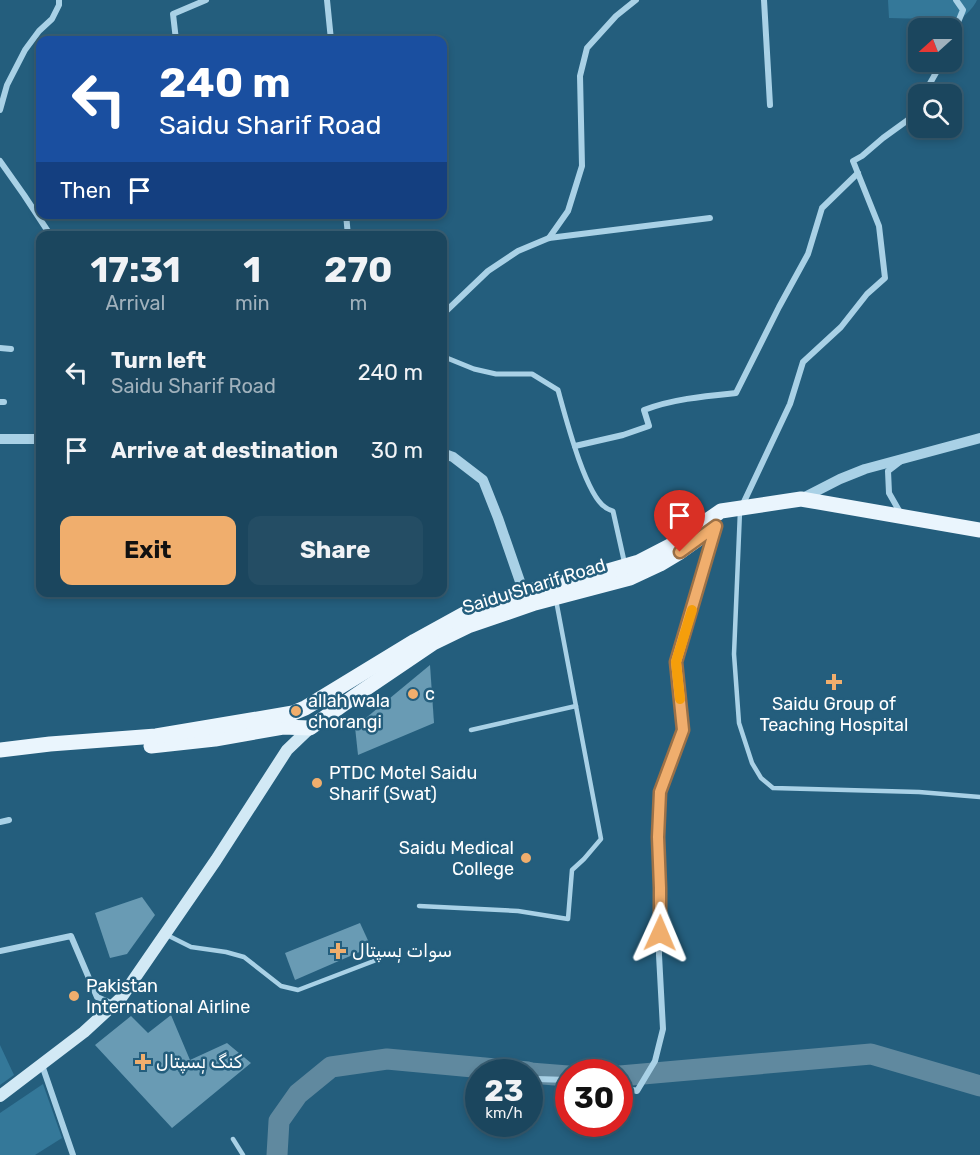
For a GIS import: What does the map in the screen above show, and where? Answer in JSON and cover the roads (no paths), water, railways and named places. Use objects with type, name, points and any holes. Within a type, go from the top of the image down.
[{"type":"main road","name":"Saidu Sharif Road","points":[[525,598],[555,597],[630,578],[680,552],[740,509],[801,500],[980,530]]},
{"type":"main road","points":[[0,1096],[84,1032],[121,998],[216,860],[287,750],[310,728],[464,614],[525,598],[639,562],[670,546],[721,511],[740,509]]},
{"type":"main road","points":[[0,758],[46,749],[156,736],[293,712],[305,708],[418,646]]},
{"type":"main road","points":[[283,727],[305,708]]},
{"type":"main road","points":[[0,750],[146,747],[214,739],[283,727],[310,728]]},
{"type":"street","points":[[176,36],[173,14],[206,0]]},
{"type":"street","points":[[327,0],[332,36]]},
{"type":"street","points":[[549,238],[568,211],[582,166],[580,76],[587,48],[616,16],[636,0]]},
{"type":"street","points":[[764,0],[770,105]]},
{"type":"street","points":[[956,0],[963,10],[960,18]]},
{"type":"street","points":[[36,36],[52,19],[60,2]]},
{"type":"street","points":[[0,110],[7,85],[36,36]]},
{"type":"street","points":[[740,509],[789,404],[803,362],[840,327],[867,294],[885,278],[879,226],[853,161],[908,120]]},
{"type":"street","points":[[0,161],[36,214]]},
{"type":"street","points":[[575,446],[650,426],[644,410],[654,406],[736,393],[808,254],[822,208],[858,173]]},
{"type":"street","points":[[447,310],[488,271],[518,251],[549,238],[710,218]]},
{"type":"street","points":[[447,305],[456,302]]},
{"type":"street","points":[[0,348],[10,349]]},
{"type":"street","points":[[447,358],[474,369],[496,374],[532,374],[558,390],[589,486],[603,507],[613,511],[625,566]]},
{"type":"street","points":[[801,500],[840,479],[865,469],[980,438]]},
{"type":"street","points":[[0,439],[36,439]]},
{"type":"street","points":[[447,454],[453,456],[483,480],[525,598]]},
{"type":"street","points":[[903,517],[889,493],[888,471],[906,457]]},
{"type":"street","points":[[633,1089],[637,1090],[655,1060],[663,1029],[659,955],[660,792],[683,730],[676,662],[716,526]]},
{"type":"street","points":[[0,822],[9,820]]},
{"type":"street","points":[[0,951],[71,936],[97,997],[113,1005]]},
{"type":"street","points":[[42,1065],[73,1155]]},
{"type":"lane","points":[[740,509],[734,666],[739,723],[752,763],[761,778],[773,788],[919,792],[980,797]]},
{"type":"lane","points":[[419,906],[518,911],[568,919],[572,870],[601,839],[555,597]]},
{"type":"lane","points":[[471,730],[576,706]]},
{"type":"lane","points":[[165,934],[192,946],[244,957],[281,986],[298,990],[379,959]]},
{"type":"lane","points":[[233,1139],[243,1155]]},
{"type":"waterway","points":[[633,1075],[871,1054],[980,1086]]},
{"type":"waterway","points":[[277,1155],[279,1121],[298,1094],[331,1067],[387,1059],[465,1066]]},
{"type":"waterway","points":[[543,1074],[555,1075]]},
{"type":"place","name":"Saidu Group of Teaching Hospital","points":[[834,682]]},
{"type":"place","name":"c","points":[[413,694]]},
{"type":"place","name":"allah wala chorangi","points":[[296,711]]},
{"type":"place","name":"PTDC Motel Saidu Sharif (Swat)","points":[[317,783]]},
{"type":"place","name":"Saidu Medical College","points":[[526,858]]},
{"type":"place","name":"سوات ہسپتال","points":[[338,951]]},
{"type":"place","name":"Pakistan International Airline","points":[[74,996]]},
{"type":"place","name":"کنگ ہسپتال","points":[[143,1062]]}]
